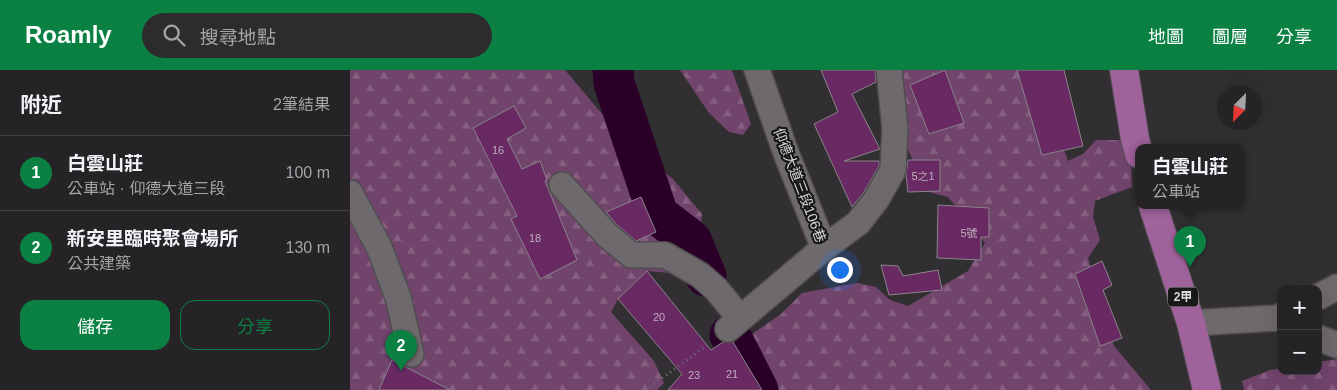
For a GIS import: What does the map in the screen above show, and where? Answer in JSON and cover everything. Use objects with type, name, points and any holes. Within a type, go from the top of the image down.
[{"type":"main road","points":[[1124,70],[1136,144]]},
{"type":"main road","name":"2甲","points":[[1154,209],[1192,323],[1207,390]]},
{"type":"lane","name":"仰德大道三段106巷","points":[[757,70],[786,153],[824,248],[858,223],[876,200],[892,170],[895,128],[889,70]]},
{"type":"lane","points":[[562,185],[601,228],[632,255],[664,255],[700,275],[716,289],[734,323],[824,248]]},
{"type":"lane","points":[[350,193],[379,247],[398,296],[410,354]]},
{"type":"lane","points":[[1322,295],[1337,287]]},
{"type":"lane","points":[[1192,323],[1277,318]]},
{"type":"lane","points":[[1322,339],[1337,345]]},
{"type":"path","points":[[646,390],[734,323]]},
{"type":"green space","points":[[350,70],[565,70],[624,140],[673,179],[702,214],[697,258],[671,273],[647,271],[618,299],[611,312],[654,361],[664,383],[657,390],[350,390]]},
{"type":"green space","points":[[680,70],[732,70],[751,124],[743,135],[729,132],[709,113]]},
{"type":"green space","points":[[899,70],[1037,70],[1068,161],[1083,154],[1096,140],[1123,140],[1131,158],[1132,187],[1095,201],[1093,217],[1100,240],[1088,258],[1114,346],[1151,390],[746,390],[743,377],[749,336],[781,314],[802,293],[857,283],[876,287],[890,300],[908,306],[968,271],[985,243],[948,197],[925,191],[904,139]]},
{"type":"green space","points":[[1337,359],[1337,390],[1244,390],[1242,381],[1270,370],[1277,369],[1277,375],[1322,375],[1322,361]]},
{"type":"building","points":[[821,70],[875,70],[876,82],[852,94],[880,149],[844,161],[879,161],[879,166],[864,192],[852,207],[814,124],[838,112]]},
{"type":"building","points":[[945,70],[964,123],[929,134],[910,85]]},
{"type":"building","points":[[1017,70],[1064,70],[1083,146],[1042,155]]},
{"type":"building","points":[[514,106],[526,128],[507,139],[522,169],[540,161],[547,180],[545,181],[577,260],[540,279],[511,219],[517,216],[473,128]]},
{"type":"building","points":[[908,160],[940,160],[940,191],[908,192],[906,175]]},
{"type":"building","points":[[641,197],[656,232],[636,241],[617,225],[606,212]]},
{"type":"building","points":[[938,205],[989,208],[989,237],[981,237],[981,260],[937,258]]},
{"type":"building","points":[[1102,261],[1112,285],[1103,290],[1122,338],[1100,346],[1075,274]]},
{"type":"building","points":[[881,265],[898,266],[903,276],[938,270],[942,290],[889,295]]},
{"type":"building","points":[[647,271],[711,350],[723,342],[733,342],[762,390],[668,390],[682,374],[618,299]]},
{"type":"building","points":[[392,360],[450,390],[379,390]]},
{"type":"waterway","points":[[613,70],[614,83],[658,215],[691,240],[706,276]]},
{"type":"waterway","points":[[730,335],[758,390]]},
{"type":"place","name":"白雲山莊","points":[[1190,267]]},
{"type":"place","name":"新安里臨時聚會場所","points":[[401,371]]}]
